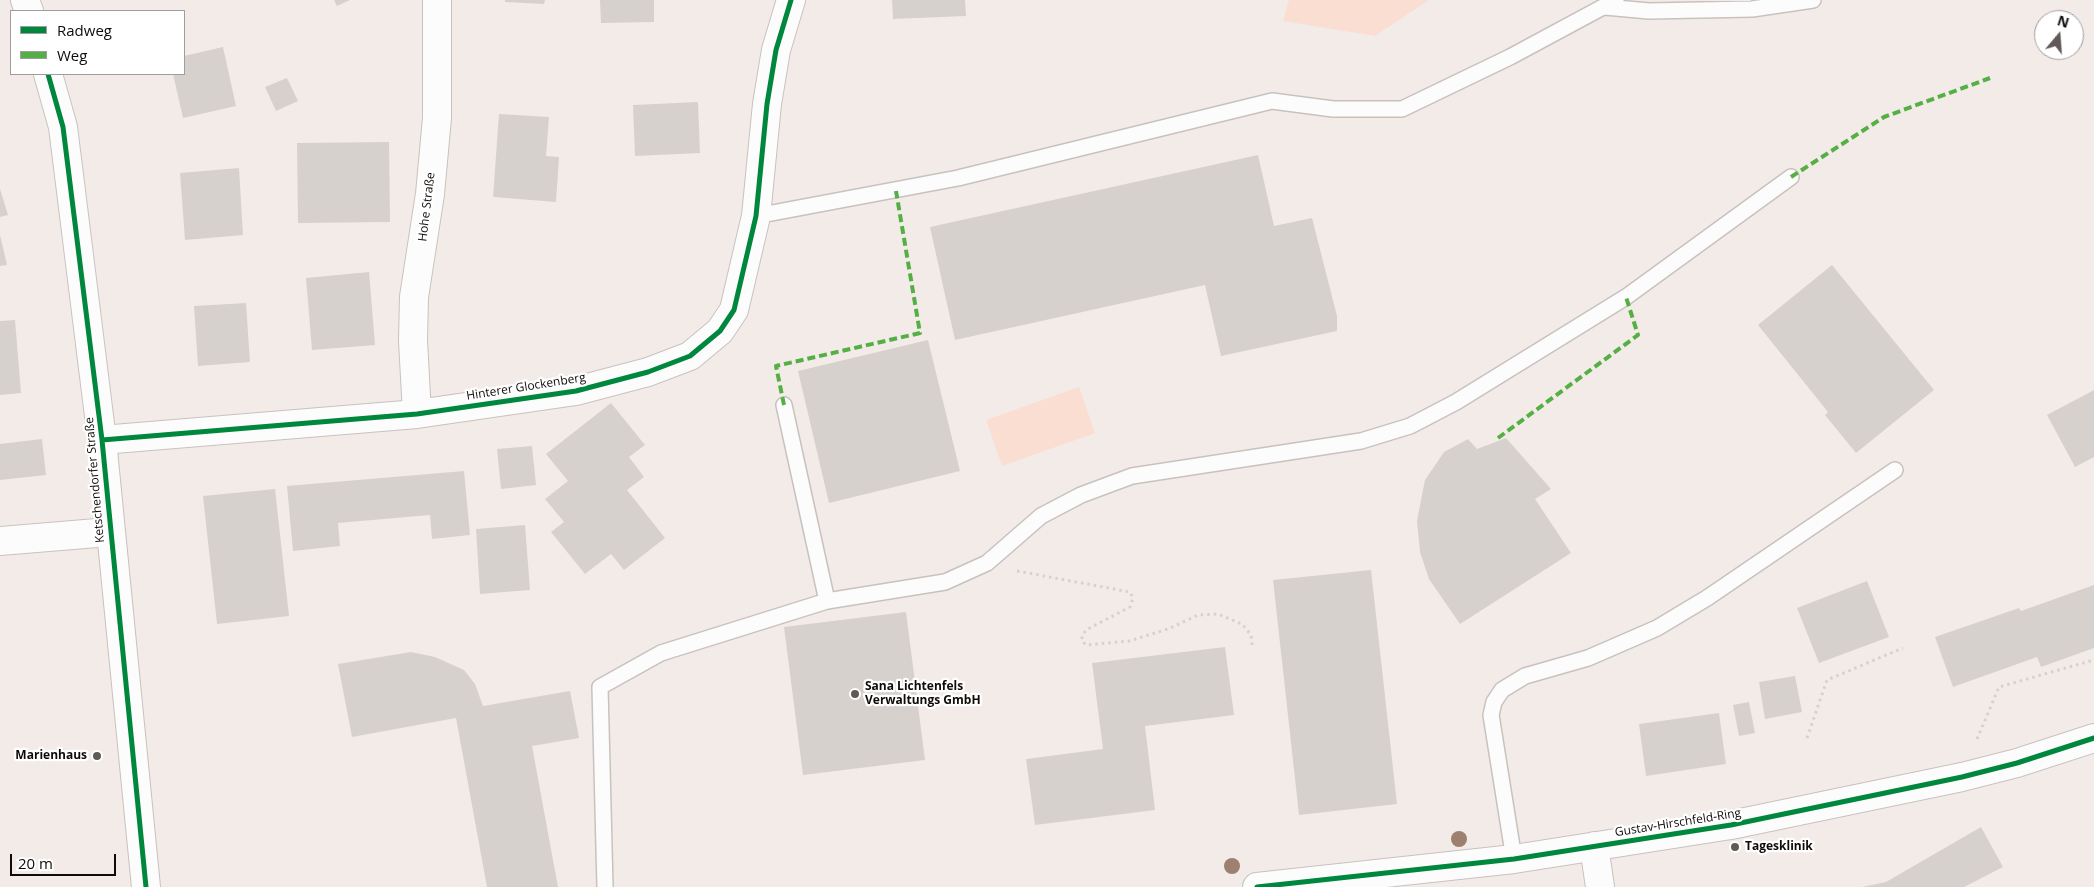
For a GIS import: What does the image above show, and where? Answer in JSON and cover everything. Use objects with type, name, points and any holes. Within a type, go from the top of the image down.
[{"type":"street","name":"Hohe Straße","points":[[417,414],[413,341],[414,297],[430,194],[437,118],[437,0]]},
{"type":"street","name":"Hinterer Glockenberg","points":[[102,440],[417,414],[576,391],[648,372],[690,356],[720,331],[734,310],[756,216],[767,104],[776,50],[791,0]]},
{"type":"street","name":"Ketschendorfer Straße","points":[[48,75],[63,126],[102,440],[109,532],[146,887]]},
{"type":"street","name":"Ketschendorfer Straße","points":[[0,541],[109,532]]},
{"type":"street","name":"Gustav-Hirschfeld-Ring","points":[[1257,887],[1514,859],[1774,817],[1962,777],[2017,763],[2094,738]]},
{"type":"street","points":[[1594,846],[1600,887]]},
{"type":"lane","points":[[756,216],[958,178],[1272,101],[1332,109],[1402,108],[1510,57],[1610,4],[1649,11],[1752,9],[1813,0]]},
{"type":"lane","points":[[605,887],[600,687],[661,653],[827,601],[945,582],[987,563],[1041,516],[1081,495],[1132,476],[1361,441],[1410,426],[1456,402],[1626,297],[1791,177]]},
{"type":"lane","points":[[784,405],[827,601]]},
{"type":"lane","points":[[1514,859],[1492,716],[1494,702],[1502,690],[1525,676],[1588,658],[1657,628],[1707,598],[1895,470]]},
{"type":"path","points":[[987,563],[1018,572],[1130,592],[1133,598],[1130,607],[1086,630],[1082,636],[1086,645],[1129,641],[1168,629],[1198,615],[1218,614],[1242,624],[1251,635],[1252,645]]},
{"type":"path","points":[[1806,738],[1828,680],[1904,648]]},
{"type":"path","points":[[1962,777],[1999,687],[2094,660]]},
{"type":"shaded area","points":[[1289,0],[1429,0],[1375,36],[1283,21]]},
{"type":"shaded area","points":[[1079,387],[1095,433],[1002,466],[986,420]]},
{"type":"building","points":[[334,0],[350,0],[337,6]]},
{"type":"building","points":[[505,0],[545,0],[544,4],[505,2]]},
{"type":"building","points":[[600,0],[654,0],[654,22],[601,23]]},
{"type":"building","points":[[892,0],[965,0],[966,16],[893,19]]},
{"type":"building","points":[[223,47],[236,106],[183,118],[173,75],[185,75],[185,56]]},
{"type":"building","points":[[287,78],[298,101],[276,111],[265,87]]},
{"type":"building","points":[[698,102],[700,153],[635,156],[633,105]]},
{"type":"building","points":[[499,114],[549,117],[546,156],[559,157],[556,202],[493,197]]},
{"type":"building","points":[[389,142],[390,222],[298,223],[297,143]]},
{"type":"building","points":[[1258,155],[1274,226],[1312,218],[1337,316],[1337,331],[1221,356],[1205,285],[955,340],[930,227]]},
{"type":"building","points":[[239,168],[243,235],[185,240],[180,173]]},
{"type":"building","points":[[0,189],[8,215],[0,217]]},
{"type":"building","points":[[0,235],[7,265],[0,266]]},
{"type":"building","points":[[1832,265],[1934,390],[1856,453],[1825,415],[1828,412],[1758,325]]},
{"type":"building","points":[[369,272],[375,345],[312,350],[306,278]]},
{"type":"building","points":[[246,303],[250,362],[198,366],[194,306]]},
{"type":"building","points":[[15,320],[21,393],[0,395],[0,321]]},
{"type":"building","points":[[928,340],[960,471],[829,503],[798,371]]},
{"type":"building","points":[[2094,390],[2094,457],[2075,467],[2047,415]]},
{"type":"building","points":[[611,403],[645,445],[629,457],[644,477],[627,490],[665,538],[624,570],[611,554],[585,574],[551,532],[564,522],[545,499],[568,481],[546,454]]},
{"type":"building","points":[[1506,438],[1551,489],[1535,499],[1571,553],[1460,624],[1429,579],[1420,552],[1417,521],[1425,480],[1444,452],[1468,439],[1477,449]]},
{"type":"building","points":[[42,439],[46,475],[0,480],[0,444]]},
{"type":"building","points":[[532,446],[536,485],[501,489],[497,449]]},
{"type":"building","points":[[464,471],[470,535],[432,539],[430,515],[338,523],[340,546],[293,551],[287,486]]},
{"type":"building","points":[[275,489],[289,616],[217,624],[203,496]]},
{"type":"building","points":[[525,525],[530,590],[480,594],[476,529]]},
{"type":"building","points":[[1371,570],[1397,804],[1299,815],[1273,580]]},
{"type":"building","points":[[1867,581],[1889,637],[1819,663],[1797,608]]},
{"type":"building","points":[[2094,585],[2094,648],[2041,667],[2037,657],[1953,687],[1935,637],[2019,608],[2021,611]]},
{"type":"building","name":"Sana Lichtenfels Verwaltungs GmbH","points":[[906,612],[925,760],[803,775],[784,627]]},
{"type":"building","points":[[1225,647],[1234,715],[1145,726],[1155,810],[1035,825],[1026,759],[1103,749],[1092,663]]},
{"type":"building","points":[[411,652],[435,657],[464,670],[475,684],[483,706],[570,691],[579,738],[532,746],[558,887],[487,887],[456,718],[352,737],[338,664]]},
{"type":"building","points":[[1795,676],[1802,712],[1765,719],[1759,682]]},
{"type":"building","points":[[1749,702],[1755,733],[1739,736],[1733,705]]},
{"type":"building","points":[[1719,713],[1726,764],[1646,776],[1639,724]]},
{"type":"building","points":[[1981,827],[2003,867],[1964,887],[1862,887],[1886,882]]},
{"type":"marked path","points":[[1791,177],[1884,117],[1990,78]]},
{"type":"marked path","points":[[784,405],[776,366],[920,333],[896,191]]},
{"type":"marked path","points":[[1498,438],[1638,335],[1626,297]]},
{"type":"cycle path","points":[[102,440],[417,414],[576,391],[648,372],[690,356],[720,331],[734,310],[756,216],[767,104],[776,50],[791,0]]},
{"type":"cycle path","points":[[48,75],[63,127],[102,440],[146,887]]},
{"type":"cycle path","points":[[1257,887],[1514,859],[1731,825],[1962,777],[2017,763],[2094,738]]},
{"type":"place","name":"Sana Lichtenfels Verwaltungs GmbH","points":[[855,694]]},
{"type":"place","name":"Marienhaus","points":[[97,756]]},
{"type":"place","name":"Tagesklinik","points":[[1735,847]]}]
